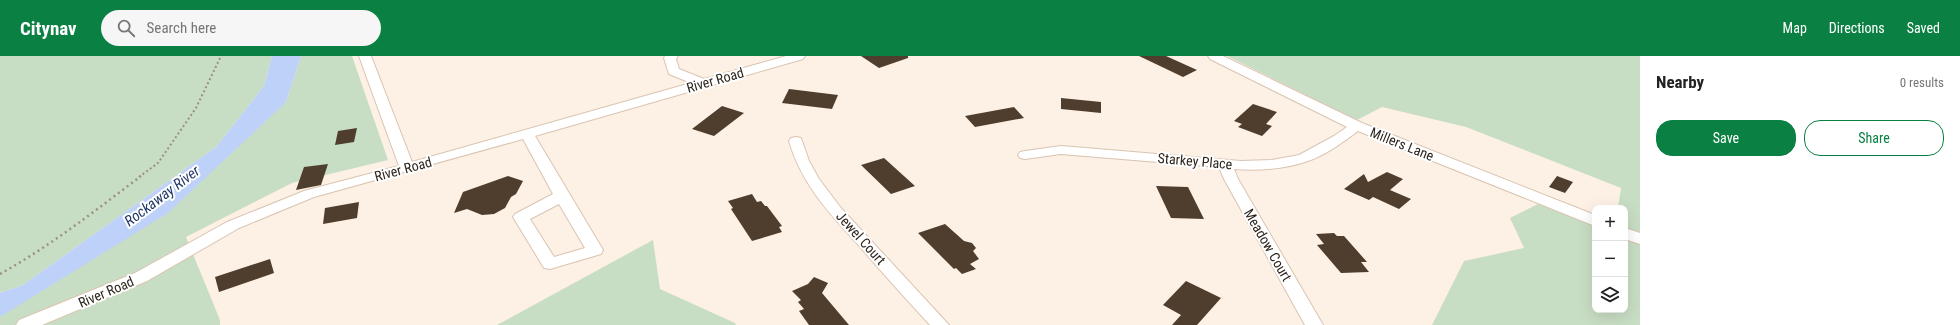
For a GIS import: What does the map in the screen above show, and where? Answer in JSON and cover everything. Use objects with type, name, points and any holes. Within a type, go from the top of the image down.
[{"type":"street","points":[[365,56],[407,168]]},
{"type":"street","points":[[672,56],[670,58],[673,71],[704,84]]},
{"type":"street","name":"River Road","points":[[25,325],[141,277],[212,236],[255,215],[309,194],[407,168],[799,56]]},
{"type":"street","name":"Millers Lane","points":[[1214,56],[1357,126],[1592,220]]},
{"type":"street","name":"Starkey Place","points":[[1025,155],[1061,150],[1225,164],[1272,164],[1296,160],[1340,139],[1357,126]]},
{"type":"street","points":[[527,134],[595,250],[550,264],[522,217],[562,196]]},
{"type":"street","name":"Jewel Court","points":[[796,141],[802,161],[812,180],[836,211],[940,325]]},
{"type":"street","name":"Meadow Court","points":[[1225,164],[1231,179],[1314,325]]},
{"type":"street","points":[[1628,234],[1640,239]]},
{"type":"path","points":[[0,274],[27,259],[90,215],[158,163],[196,108],[221,56]]},
{"type":"green space","points":[[0,56],[272,56],[264,86],[216,147],[23,285],[0,293]]},
{"type":"green space","points":[[301,56],[352,56],[388,160],[292,183],[186,237],[220,320],[220,325],[0,325],[0,317],[286,102]]},
{"type":"green space","points":[[1227,56],[1640,56],[1640,325],[1432,325],[1464,261],[1524,248],[1510,218],[1544,201],[1592,220],[1592,313],[1628,313],[1628,205],[1618,205],[1621,188],[1466,127],[1382,107],[1357,120]]},
{"type":"green space","points":[[653,240],[660,289],[735,323],[736,325],[497,325]]},
{"type":"water","name":"Rockaway River","points":[[272,56],[301,56],[286,102],[168,213],[0,317],[0,293],[23,285],[216,147],[264,86]]},
{"type":"building","points":[[861,56],[908,56],[908,58],[879,68]]},
{"type":"building","points":[[1139,56],[1166,56],[1197,70],[1183,77]]},
{"type":"building","points":[[789,89],[838,95],[832,109],[782,103]]},
{"type":"building","points":[[1061,98],[1101,102],[1101,113],[1061,109]]},
{"type":"building","points":[[1253,104],[1277,112],[1266,124],[1272,126],[1262,136],[1238,127],[1242,124],[1234,121]]},
{"type":"building","points":[[722,106],[744,113],[714,136],[692,129]]},
{"type":"building","points":[[1014,107],[1024,118],[975,127],[965,116]]},
{"type":"building","points":[[357,128],[354,142],[335,145],[338,131]]},
{"type":"building","points":[[884,158],[915,186],[891,194],[861,165]]},
{"type":"building","points":[[328,164],[321,185],[296,190],[304,167]]},
{"type":"building","points":[[1387,172],[1403,179],[1390,190],[1411,199],[1399,209],[1373,197],[1369,200],[1344,189],[1364,174],[1368,182]]},
{"type":"building","points":[[508,176],[523,181],[516,194],[511,197],[505,208],[494,214],[482,215],[467,209],[454,213],[463,192]]},
{"type":"building","points":[[1557,176],[1573,182],[1565,193],[1549,187]]},
{"type":"building","points":[[1156,186],[1188,187],[1204,219],[1171,218]]},
{"type":"building","points":[[752,194],[757,202],[761,201],[765,206],[767,206],[782,226],[779,227],[782,232],[752,241],[731,209],[733,208],[728,201]]},
{"type":"building","points":[[359,202],[357,218],[323,224],[325,208]]},
{"type":"building","points":[[945,224],[964,241],[972,243],[976,248],[973,251],[979,259],[970,264],[976,269],[962,274],[956,268],[954,269],[918,233]]},
{"type":"building","points":[[1334,233],[1337,236],[1344,236],[1367,262],[1361,262],[1369,272],[1341,273],[1317,245],[1324,244],[1316,234]]},
{"type":"building","points":[[270,259],[274,273],[219,292],[215,277]]},
{"type":"building","points":[[814,277],[828,283],[822,293],[849,325],[809,325],[799,311],[804,309],[798,302],[801,300],[792,291],[808,284]]},
{"type":"building","points":[[1186,281],[1221,298],[1197,325],[1172,325],[1181,315],[1163,305]]}]
